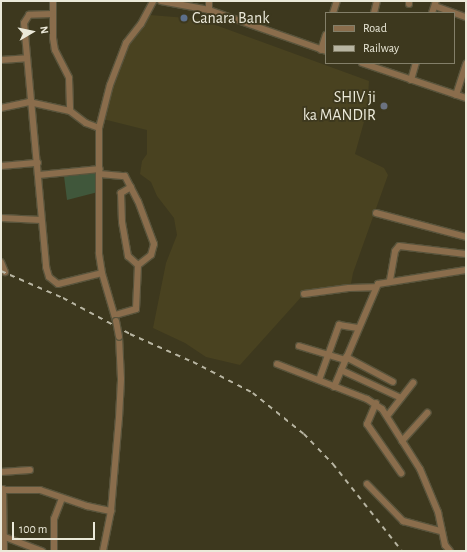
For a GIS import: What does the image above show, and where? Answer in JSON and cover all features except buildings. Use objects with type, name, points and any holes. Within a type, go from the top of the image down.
[{"type":"street","points":[[53,1],[52,14],[55,50],[68,78],[70,111]]},
{"type":"street","points":[[103,551],[111,510],[121,379],[119,337],[116,318],[102,273],[99,253],[99,128],[110,85],[126,43],[142,24],[153,1]]},
{"type":"street","points":[[161,1],[209,10],[324,50]]},
{"type":"street","points":[[209,1],[209,10]]},
{"type":"street","points":[[333,12],[337,1]]},
{"type":"street","points":[[374,12],[377,1]]},
{"type":"street","points":[[435,4],[454,12]]},
{"type":"street","points":[[455,12],[466,17]]},
{"type":"street","points":[[52,14],[29,15],[26,18],[30,102],[38,163],[41,220],[46,267],[53,282],[67,283],[102,273]]},
{"type":"street","points":[[1,60],[27,58]]},
{"type":"street","points":[[365,64],[466,98]]},
{"type":"street","points":[[411,80],[416,64]]},
{"type":"street","points":[[456,95],[466,64]]},
{"type":"street","points":[[1,108],[30,102],[70,111],[99,128]]},
{"type":"street","points":[[1,166],[38,163]]},
{"type":"street","points":[[39,175],[100,172],[122,174],[131,187],[154,244],[151,255],[138,265],[136,309],[116,318]]},
{"type":"street","points":[[131,187],[121,192],[122,222],[128,256],[138,265]]},
{"type":"street","points":[[376,213],[466,237]]},
{"type":"street","points":[[1,218],[41,220]]},
{"type":"street","points":[[390,280],[395,251],[399,246],[466,254]]},
{"type":"street","points":[[1,262],[5,272]]},
{"type":"street","points":[[304,294],[348,288],[374,287],[390,280],[466,270]]},
{"type":"street","points":[[334,387],[374,287]]},
{"type":"street","points":[[318,380],[339,325],[358,328]]},
{"type":"street","points":[[299,346],[327,355],[346,359],[393,382]]},
{"type":"street","points":[[277,364],[376,404],[388,415],[402,441],[420,469],[435,503],[445,545],[450,551]]},
{"type":"street","points":[[341,370],[401,398]]},
{"type":"street","points":[[388,415],[413,383]]},
{"type":"street","points":[[376,404],[367,424],[401,473]]},
{"type":"street","points":[[402,441],[427,413]]},
{"type":"street","points":[[1,472],[30,470]]},
{"type":"street","points":[[367,484],[404,521],[441,530]]},
{"type":"street","points":[[4,551],[5,537],[2,490],[30,488],[62,498],[111,510]]},
{"type":"street","points":[[54,551],[54,519],[62,498]]},
{"type":"street","points":[[5,537],[42,551]]},
{"type":"shaded area","points":[[150,15],[199,19],[369,81],[367,111],[355,154],[384,168],[388,175],[353,273],[350,289],[303,295],[240,365],[206,357],[185,343],[153,328],[166,263],[177,235],[174,218],[157,196],[151,182],[140,174],[142,161],[147,154],[147,130],[103,119],[121,55],[146,16]]},
{"type":"green space","points":[[98,173],[98,192],[67,200],[64,176]]},
{"type":"railway","points":[[1,271],[63,298],[130,334],[193,362],[253,393],[304,434],[333,464],[402,551]]},
{"type":"place","name":"Canara Bank","points":[[184,18]]},
{"type":"place","name":"SHIV ji ka MANDIR","points":[[384,106]]}]
